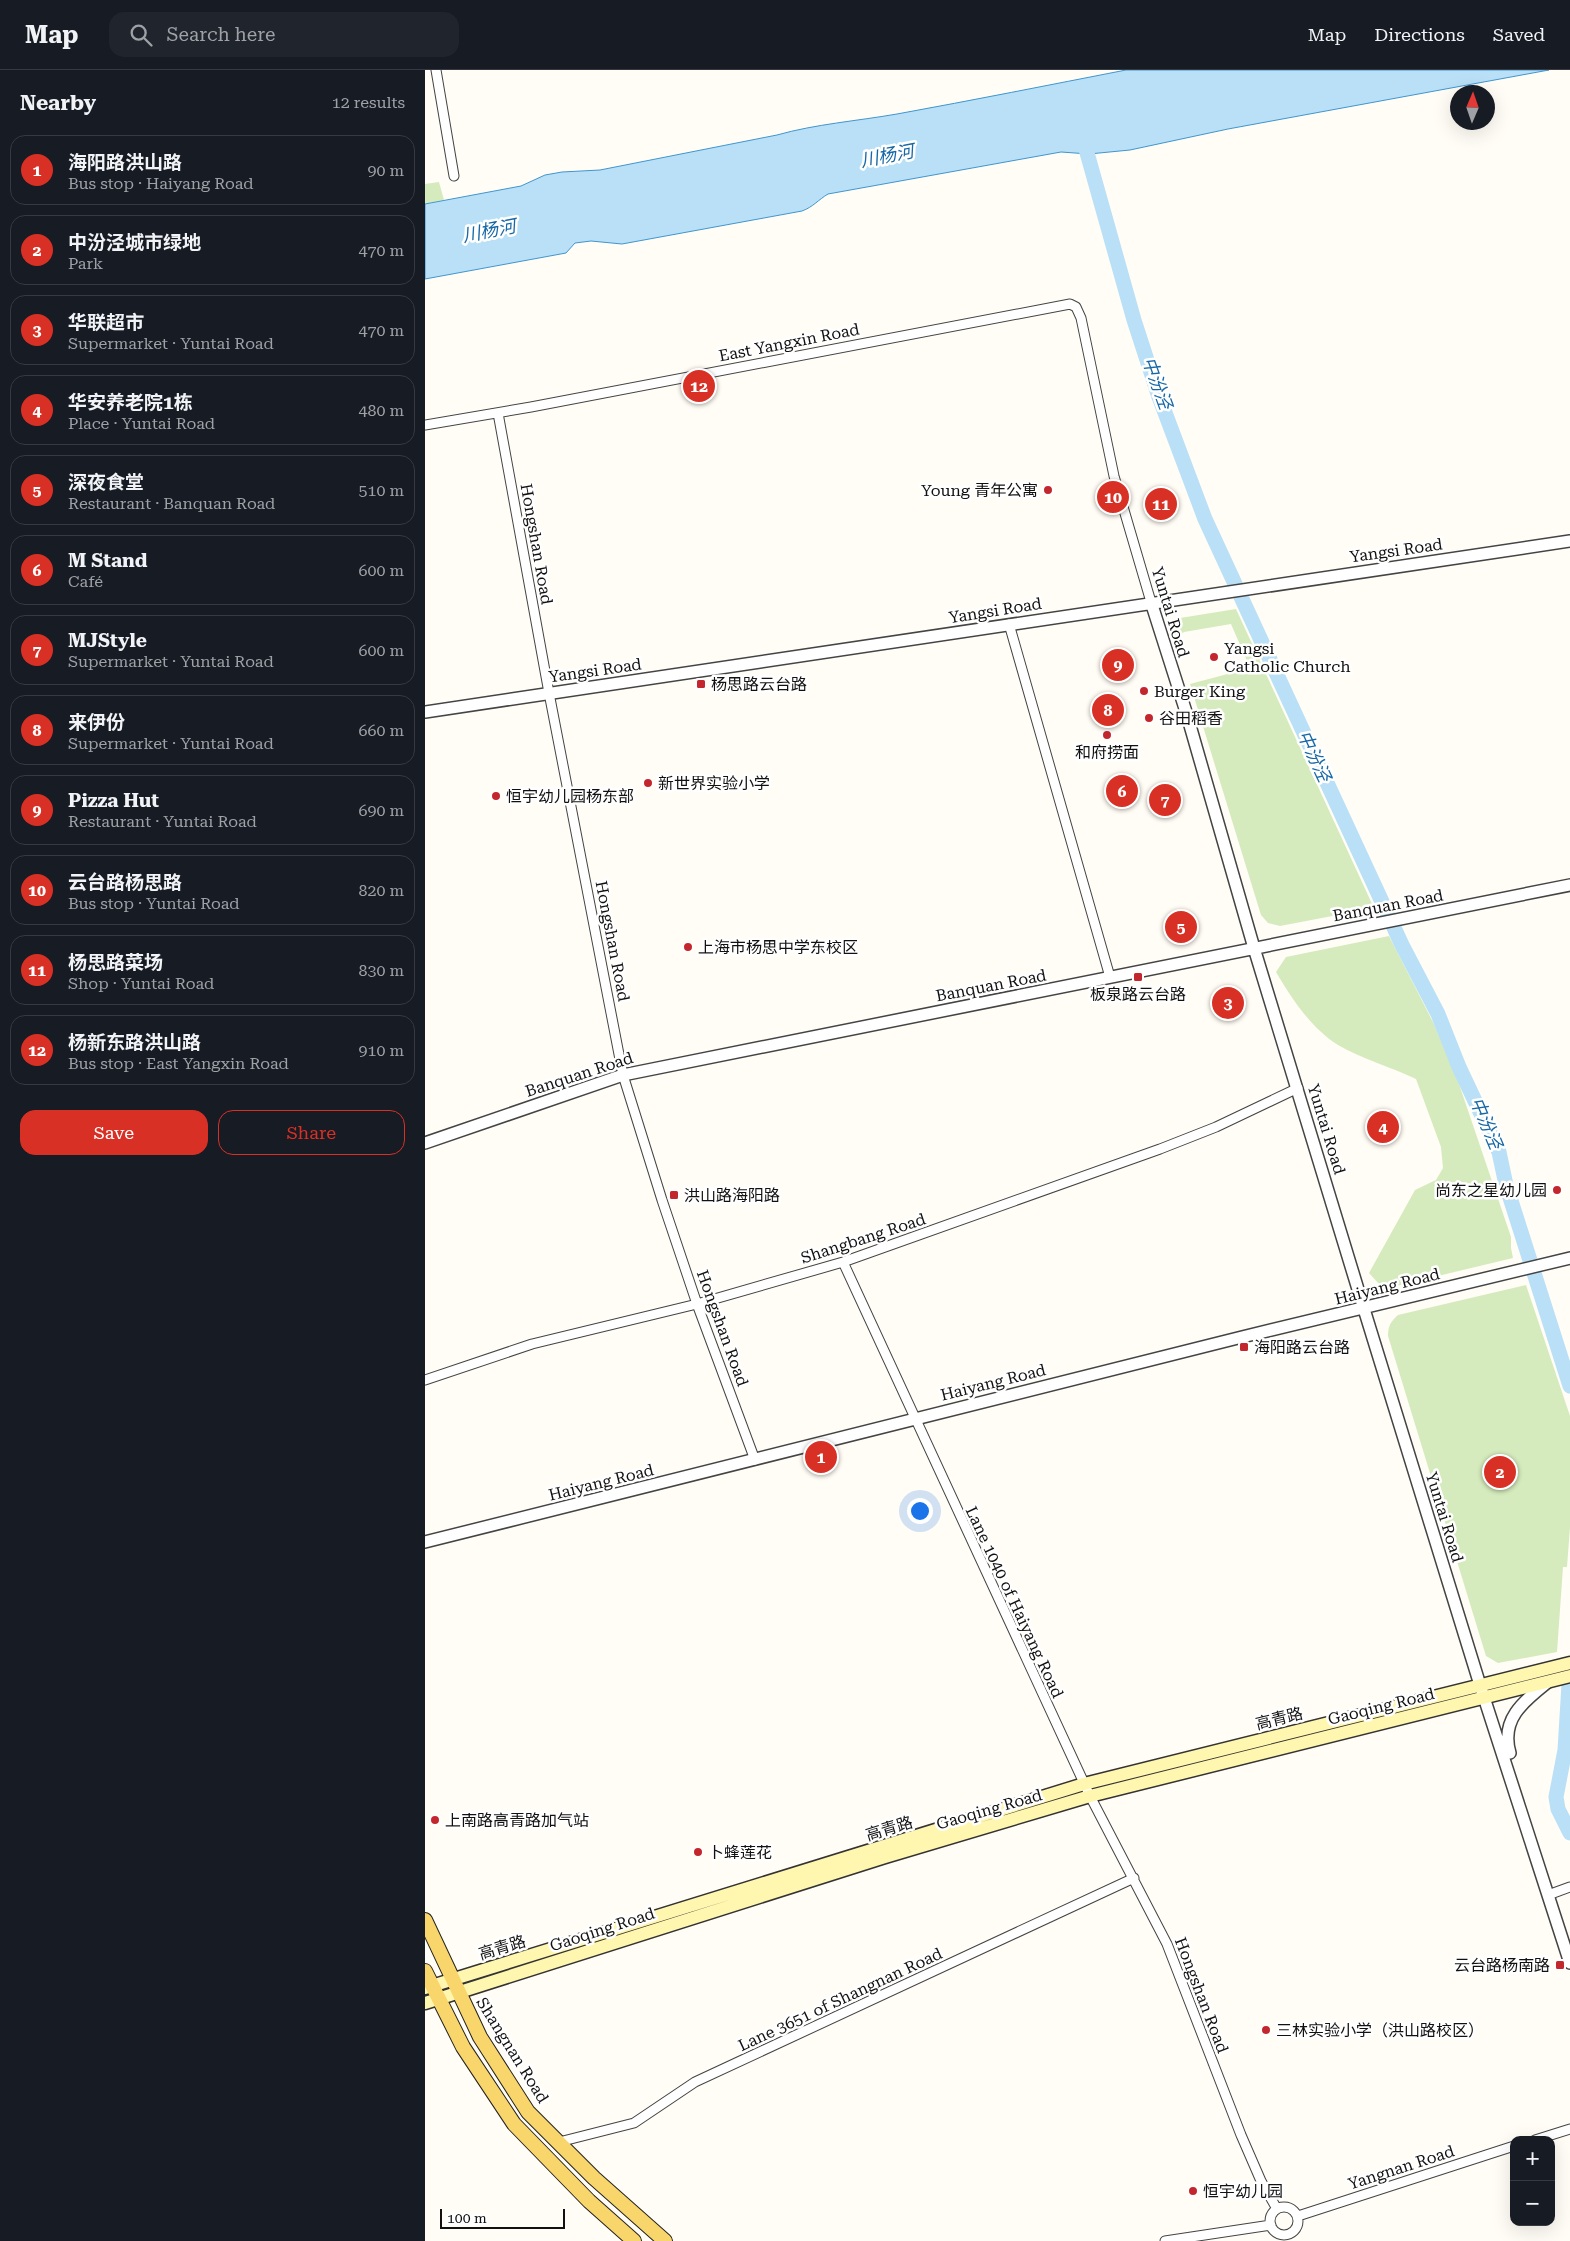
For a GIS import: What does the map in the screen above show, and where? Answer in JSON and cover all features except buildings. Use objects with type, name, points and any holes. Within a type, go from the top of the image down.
[{"type":"main road","points":[[1555,1675],[1570,1663]]},
{"type":"main road","name":"Gaoqing Road","points":[[425,2003],[885,1857],[1090,1796],[1481,1690],[1555,1675],[1570,1676]]},
{"type":"main road","name":"高青路","points":[[428,1987],[1084,1784],[1481,1690]]},
{"type":"main road","name":"Shangnan Road","points":[[425,1920],[480,2037],[529,2112],[594,2178],[665,2241]]},
{"type":"main road","points":[[425,1971],[428,1987],[439,1999],[463,2047],[514,2124],[589,2202],[633,2241]]},
{"type":"street","points":[[436,70],[454,176]]},
{"type":"street","name":"East Yangxin Road","points":[[425,426],[1070,304]]},
{"type":"street","name":"Yuntai Road","points":[[1070,304],[1076,307],[1081,318],[1114,476],[1187,715],[1254,948],[1481,1690],[1570,1963]]},
{"type":"street","name":"Hongshan Road","points":[[498,413],[549,693],[623,1075],[697,1304],[755,1460]]},
{"type":"street","name":"Yangsi Road","points":[[425,712],[1570,540]]},
{"type":"street","points":[[1009,624],[1110,976]]},
{"type":"street","name":"Banquan Road","points":[[425,1143],[623,1075],[1570,885]]},
{"type":"street","name":"Shangbang Road","points":[[425,1380],[532,1344],[697,1304],[843,1262],[1160,1149],[1216,1127],[1298,1088]]},
{"type":"street","name":"Haiyang Road","points":[[425,1542],[1242,1337],[1570,1258]]},
{"type":"street","name":"Lane 1040 of Haiyang Road","points":[[843,1262],[1090,1796]]},
{"type":"street","points":[[1513,1787],[1515,1772],[1506,1741],[1506,1731],[1521,1704],[1555,1675]]},
{"type":"street","name":"Hongshan Road","points":[[1090,1796],[1175,1962],[1241,2135],[1261,2181],[1277,2209]]},
{"type":"street","name":"Lane 3651 of Shangnan Road","points":[[559,2142],[634,2123],[695,2082],[1133,1878]]},
{"type":"street","points":[[1548,1895],[1570,1887]]},
{"type":"street","points":[[1548,2136],[1570,2129]]},
{"type":"street","name":"Yangnan Road","points":[[1297,2216],[1510,2147]]},
{"type":"street","points":[[1289,2208],[1297,2216],[1298,2222],[1292,2232],[1280,2234],[1271,2225],[1271,2220],[1277,2209],[1289,2208]]},
{"type":"street","points":[[1165,2241],[1271,2225]]},
{"type":"street","points":[[1292,2232],[1297,2241]]},
{"type":"green space","points":[[439,182],[444,200],[425,204],[425,184]]},
{"type":"green space","points":[[1236,609],[1374,908],[1280,926],[1268,923],[1261,915],[1190,684],[1250,668],[1231,624],[1184,632],[1179,636],[1178,645],[1174,630],[1175,624],[1180,618]]},
{"type":"green space","points":[[1389,936],[1434,1024],[1459,1084],[1511,1237],[1513,1258],[1396,1286],[1379,1284],[1369,1273],[1415,1190],[1436,1180],[1443,1168],[1441,1147],[1416,1079],[1357,1055],[1328,1038],[1310,1021],[1276,972],[1286,957]]},
{"type":"green space","points":[[1526,1285],[1570,1416],[1570,1527],[1567,1567],[1563,1567],[1557,1652],[1498,1663],[1486,1656],[1388,1332],[1390,1324],[1398,1315]]},
{"type":"water","name":"川杨河","points":[[1126,70],[1549,70],[1467,85],[1450,85],[1450,88],[1228,129],[1130,150],[1089,154],[1061,152],[828,194],[802,211],[622,244],[591,241],[575,243],[566,253],[425,279],[425,204],[521,186],[545,175],[600,170],[807,128],[983,98]]},
{"type":"waterway","name":"中汾泾","points":[[1082,135],[1134,320],[1158,394],[1205,519],[1402,945],[1438,1014],[1459,1067],[1499,1152],[1506,1185],[1570,1386]]},
{"type":"waterway","name":"中汾泾","points":[[1570,1668],[1565,1750],[1556,1797],[1558,1809],[1570,1833]]},
{"type":"place","name":"杨新东路洪山路","points":[[699,386]]},
{"type":"place","name":"Young 青年公寓","points":[[1048,490]]},
{"type":"place","name":"云台路杨思路","points":[[1113,497]]},
{"type":"place","name":"杨思路菜场","points":[[1161,504]]},
{"type":"place","name":"Yangsi Catholic Church","points":[[1214,657]]},
{"type":"place","name":"Pizza Hut","points":[[1118,665]]},
{"type":"place","name":"杨思路云台路","points":[[701,684]]},
{"type":"place","name":"Burger King","points":[[1144,691]]},
{"type":"place","name":"来伊份","points":[[1108,710]]},
{"type":"place","name":"谷田稻香","points":[[1149,718]]},
{"type":"place","name":"和府捞面","points":[[1107,735]]},
{"type":"place","name":"新世界实验小学","points":[[648,783]]},
{"type":"place","name":"M Stand","points":[[1122,791]]},
{"type":"place","name":"恒宇幼儿园杨东部","points":[[496,796]]},
{"type":"place","name":"MJStyle","points":[[1165,800]]},
{"type":"place","name":"深夜食堂","points":[[1181,927]]},
{"type":"place","name":"上海市杨思中学东校区","points":[[688,947]]},
{"type":"place","name":"板泉路云台路","points":[[1138,977]]},
{"type":"place","name":"华联超市","points":[[1228,1003]]},
{"type":"place","name":"华安养老院1栋","points":[[1383,1127]]},
{"type":"place","name":"尚东之星幼儿园","points":[[1557,1190]]},
{"type":"place","name":"洪山路海阳路","points":[[674,1195]]},
{"type":"place","name":"海阳路云台路","points":[[1244,1347]]},
{"type":"place","name":"海阳路洪山路","points":[[821,1457]]},
{"type":"place","name":"中汾泾城市绿地","points":[[1500,1472]]},
{"type":"place","name":"上南路高青路加气站","points":[[435,1820]]},
{"type":"place","name":"卜蜂莲花","points":[[698,1852]]},
{"type":"place","name":"云台路杨南路","points":[[1560,1965]]},
{"type":"place","name":"三林实验小学（洪山路校区）","points":[[1266,2030]]},
{"type":"place","name":"恒宇幼儿园","points":[[1193,2191]]}]
